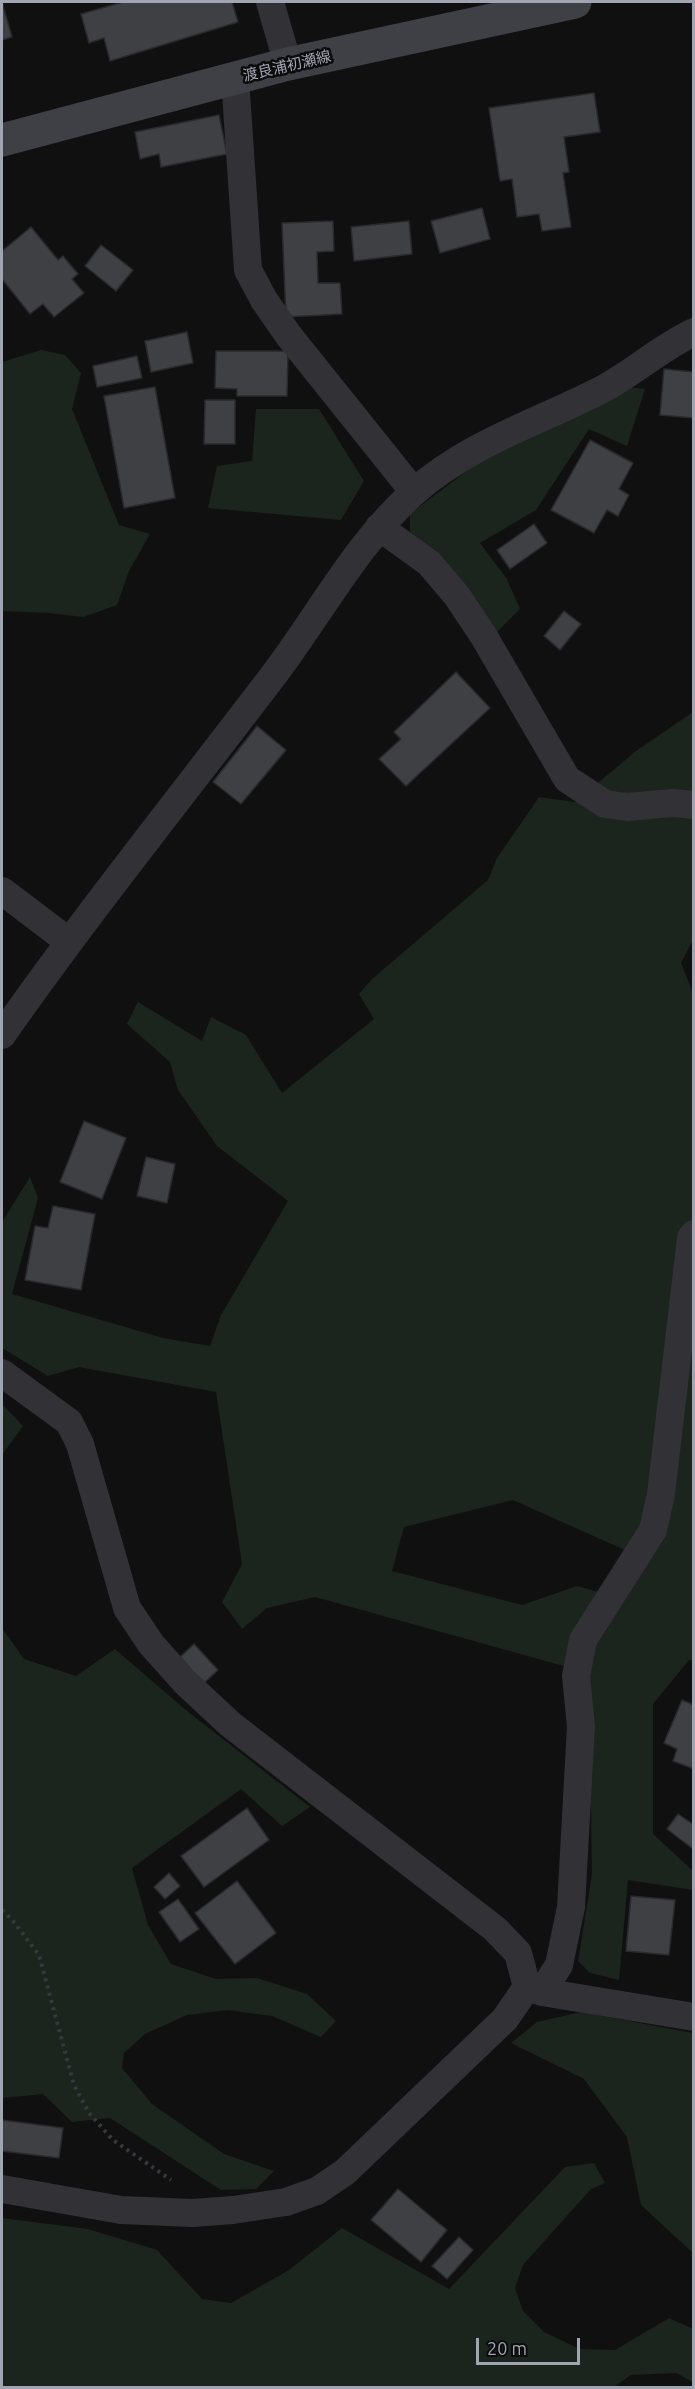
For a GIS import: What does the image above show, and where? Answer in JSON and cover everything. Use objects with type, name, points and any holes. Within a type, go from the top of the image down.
[{"type":"main road","name":"渡良浦初瀬線","points":[[2,140],[288,64],[575,2]]},
{"type":"street","points":[[270,2],[288,64]]},
{"type":"street","points":[[235,78],[248,270],[264,300],[289,336],[414,492]]},
{"type":"street","points":[[2,1035],[68,940],[182,796],[298,643],[336,585],[379,527],[414,492],[461,457],[514,429],[601,390],[693,332]]},
{"type":"street","points":[[379,527],[429,563],[457,596],[483,635],[567,779],[605,804],[627,807],[674,803],[693,805]]},
{"type":"street","points":[[2,891],[68,940]]},
{"type":"street","points":[[2,2189],[121,2210],[193,2213],[286,2202],[317,2191],[345,2172],[559,1965],[571,1907],[581,1726],[576,1676],[583,1640],[653,1530],[661,1494],[693,1234]]},
{"type":"street","points":[[2,1373],[69,1422],[80,1444],[127,1608],[151,1644],[185,1682],[231,1724],[495,1929],[518,1953],[535,1990]]},
{"type":"street","points":[[535,1990],[693,2017]]},
{"type":"path","points":[[2,1910],[39,1955],[74,2085],[89,2113],[113,2140],[173,2181]]},
{"type":"shaded area","points":[[41,350],[65,355],[81,373],[72,409],[119,525],[150,534],[129,571],[117,605],[83,617],[2,611],[2,362]]},
{"type":"shaded area","points":[[628,387],[645,389],[627,446],[589,429],[536,510],[480,543],[507,579],[520,609],[497,632],[439,559],[410,532],[410,514],[481,460]]},
{"type":"shaded area","points":[[256,409],[319,409],[364,481],[341,520],[208,508],[217,466],[252,461]]},
{"type":"shaded area","points":[[693,712],[693,940],[681,963],[694,996],[694,1661],[689,1660],[653,1704],[653,1834],[693,1871],[693,1890],[628,1880],[619,1980],[590,1973],[578,1961],[592,1874],[589,1673],[315,1597],[267,1608],[242,1629],[222,1602],[242,1564],[216,1392],[79,1367],[48,1376],[2,1348],[2,1222],[30,1177],[38,1198],[12,1294],[163,1338],[210,1346],[221,1315],[288,1201],[217,1146],[178,1090],[170,1062],[127,1024],[138,1002],[202,1041],[211,1017],[246,1035],[282,1093],[374,1019],[359,994],[372,979],[488,880],[497,858],[539,797],[575,802],[636,751]],"holes":[[[513,1500],[647,1560],[624,1599],[577,1586],[522,1605],[392,1571],[404,1527]]]},
{"type":"shaded area","points":[[2,1404],[23,1426],[2,1455]]},
{"type":"shaded area","points":[[2,1628],[24,1659],[76,1676],[115,1649],[187,1711],[310,1807],[282,1826],[241,1789],[132,1868],[148,1925],[171,1964],[216,1979],[257,1978],[307,1994],[336,2021],[321,2037],[272,2016],[227,2010],[187,2015],[145,2034],[124,2053],[122,2068],[152,2104],[224,2154],[274,2171],[256,2189],[221,2190],[110,2118],[72,2122],[43,2094],[2,2098]]},
{"type":"shaded area","points":[[581,2012],[693,2033],[693,2253],[641,2205],[627,2137],[584,2079],[511,2043],[537,2022]]},
{"type":"shaded area","points":[[594,2163],[605,2183],[591,2189],[523,2265],[515,2288],[523,2311],[544,2332],[580,2349],[615,2350],[669,2318],[693,2329],[693,2382],[676,2373],[631,2375],[612,2388],[2,2387],[2,2218],[88,2229],[157,2250],[202,2299],[231,2303],[289,2270],[342,2228],[449,2289],[565,2167]]},
{"type":"building","points":[[2,2],[12,37],[2,40]]},
{"type":"building","points":[[123,2],[232,2],[238,22],[110,61],[104,38],[89,43],[81,14]]},
{"type":"building","points":[[594,93],[600,132],[564,137],[569,172],[563,173],[571,227],[542,231],[539,214],[517,217],[512,179],[500,181],[489,108]]},
{"type":"building","points":[[219,115],[227,154],[161,167],[159,154],[140,159],[135,132]]},
{"type":"building","points":[[482,208],[490,239],[440,253],[431,221]]},
{"type":"building","points":[[333,221],[334,251],[317,252],[318,283],[340,283],[342,314],[286,317],[282,223]]},
{"type":"building","points":[[409,221],[412,254],[354,261],[351,227]]},
{"type":"building","points":[[31,227],[58,260],[63,256],[78,274],[72,279],[84,293],[54,317],[43,304],[30,314],[2,279],[2,251]]},
{"type":"building","points":[[101,245],[133,270],[116,291],[85,266]]},
{"type":"building","points":[[187,332],[193,363],[151,372],[145,341]]},
{"type":"building","points":[[216,351],[288,351],[287,396],[237,396],[237,389],[215,388]]},
{"type":"building","points":[[137,356],[142,378],[97,387],[93,366]]},
{"type":"building","points":[[664,369],[694,372],[694,418],[660,415]]},
{"type":"building","points":[[155,387],[175,498],[124,508],[104,396]]},
{"type":"building","points":[[205,400],[235,400],[235,444],[204,444]]},
{"type":"building","points":[[590,440],[633,463],[619,489],[629,495],[618,516],[607,510],[594,533],[551,510]]},
{"type":"building","points":[[534,524],[547,543],[510,569],[497,550]]},
{"type":"building","points":[[564,611],[581,624],[560,650],[544,636]]},
{"type":"building","points":[[456,672],[490,708],[406,786],[379,759],[401,739],[394,732]]},
{"type":"building","points":[[257,726],[286,750],[241,804],[213,782]]},
{"type":"building","points":[[84,1121],[126,1138],[102,1199],[60,1182]]},
{"type":"building","points":[[146,1157],[175,1164],[167,1203],[137,1196]]},
{"type":"building","points":[[53,1206],[95,1214],[81,1290],[25,1280],[35,1226],[48,1228]]},
{"type":"building","points":[[194,1644],[218,1670],[203,1684],[179,1658]]},
{"type":"building","points":[[682,1700],[694,1705],[694,1769],[673,1761],[677,1749],[664,1743]]},
{"type":"building","points":[[247,1808],[269,1840],[204,1887],[181,1856]]},
{"type":"building","points":[[678,1814],[694,1825],[693,1849],[667,1829]]},
{"type":"building","points":[[169,1873],[180,1886],[165,1899],[154,1887]]},
{"type":"building","points":[[237,1881],[276,1933],[235,1964],[195,1913]]},
{"type":"building","points":[[631,1896],[675,1900],[669,1955],[626,1951]]},
{"type":"building","points":[[178,1899],[199,1929],[180,1942],[159,1912]]},
{"type":"building","points":[[2,2120],[63,2128],[59,2158],[2,2151]]},
{"type":"building","points":[[398,2189],[447,2230],[421,2262],[371,2220]]},
{"type":"building","points":[[459,2237],[473,2250],[447,2279],[432,2266]]}]
